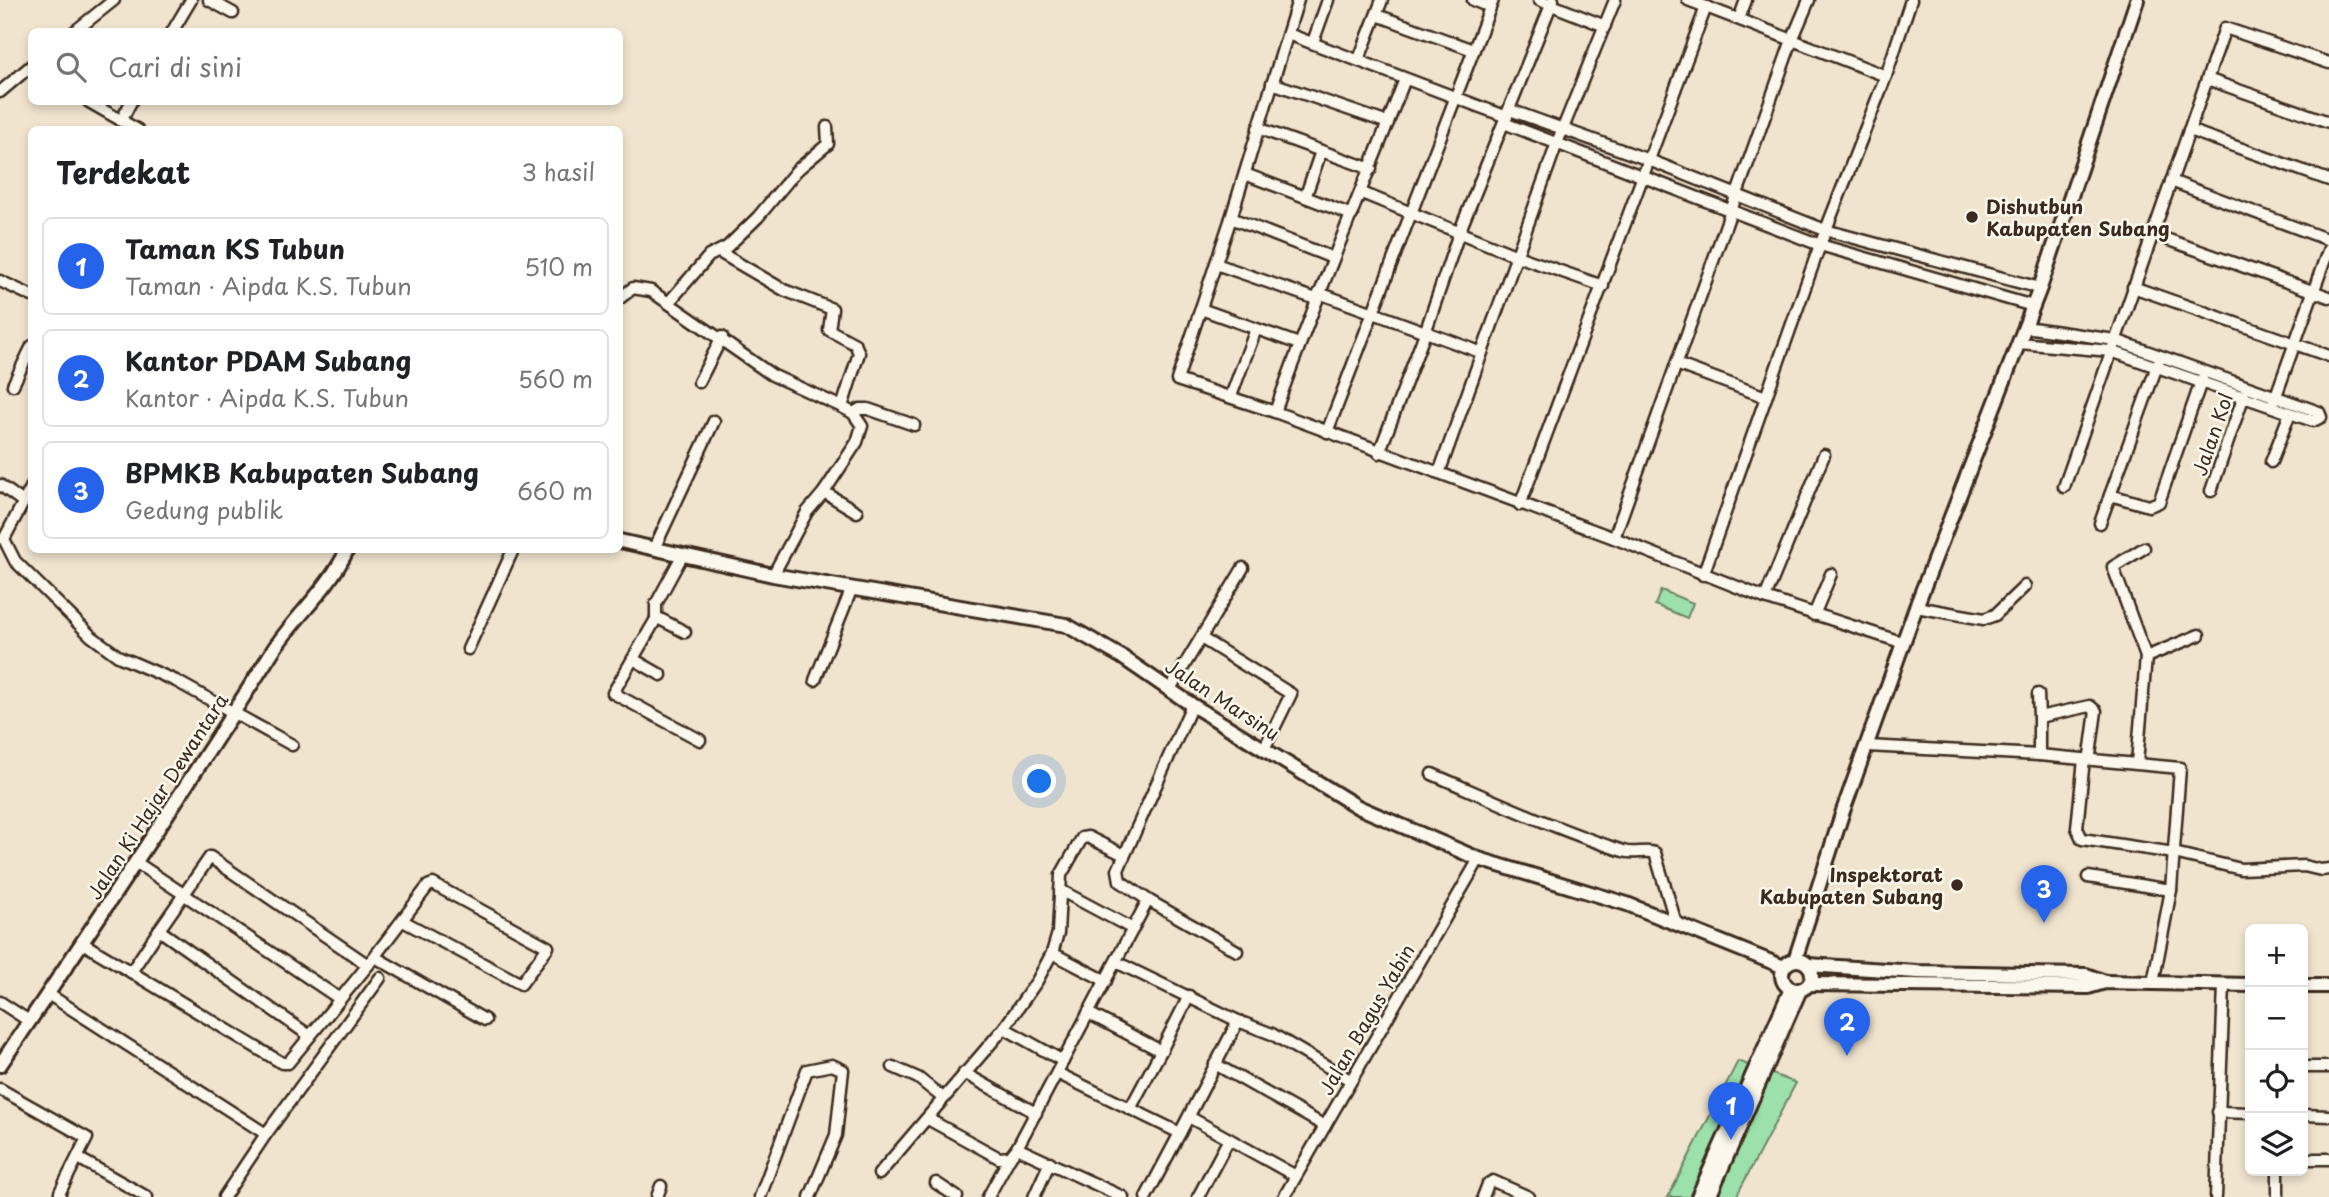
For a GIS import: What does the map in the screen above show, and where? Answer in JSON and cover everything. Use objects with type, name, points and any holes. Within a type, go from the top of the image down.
[{"type":"street","points":[[79,28],[114,0]]},
{"type":"street","points":[[174,28],[191,0]]},
{"type":"street","points":[[209,0],[233,13]]},
{"type":"street","points":[[1298,0],[1178,380],[1275,412],[1379,453],[1614,538],[1765,598],[1904,643]]},
{"type":"street","points":[[1313,42],[1328,0]]},
{"type":"street","points":[[1359,59],[1382,0]]},
{"type":"street","points":[[1327,432],[1371,311],[1491,3],[1473,0]]},
{"type":"street","points":[[1539,0],[1553,3],[1605,26]]},
{"type":"street","points":[[1439,473],[1480,352],[1557,143],[1615,0]]},
{"type":"street","points":[[1688,0],[1886,76]]},
{"type":"street","points":[[1739,19],[1746,0]]},
{"type":"street","points":[[1614,538],[1736,194],[1809,0]]},
{"type":"street","points":[[1703,575],[1825,230],[1886,76],[1911,0]]},
{"type":"street","points":[[2137,0],[2040,288],[1916,607],[1790,964],[1782,980],[1800,988],[2088,987],[2105,982],[2245,985]]},
{"type":"street","points":[[1379,453],[1425,333],[1459,233],[1553,3]]},
{"type":"street","points":[[1520,505],[1706,7]]},
{"type":"street","points":[[1377,15],[1473,50]]},
{"type":"street","points":[[2064,487],[2225,29],[2329,63]]},
{"type":"street","points":[[1288,34],[1507,117],[1557,143],[1731,208],[1820,245],[2033,306]]},
{"type":"street","points":[[0,92],[28,68]]},
{"type":"street","points":[[1275,412],[1299,344],[1362,193],[1405,79]]},
{"type":"street","points":[[2207,79],[2329,122]]},
{"type":"street","points":[[1272,83],[1388,123]]},
{"type":"street","points":[[94,105],[130,126]]},
{"type":"street","points":[[121,121],[129,105]]},
{"type":"street","points":[[1507,117],[1564,129],[1825,230],[2040,288]]},
{"type":"street","points":[[670,301],[709,256],[719,252],[758,217],[797,170],[824,149],[828,144],[827,127]]},
{"type":"street","points":[[1258,128],[1371,169]]},
{"type":"street","points":[[2189,130],[2329,180]]},
{"type":"street","points":[[1306,195],[1321,151]]},
{"type":"street","points":[[1245,174],[1306,195],[1352,215]]},
{"type":"street","points":[[2171,181],[2329,240]]},
{"type":"street","points":[[1362,193],[1517,256],[1603,286]]},
{"type":"street","points":[[1231,218],[1333,258]]},
{"type":"street","points":[[2152,234],[2329,297]]},
{"type":"street","points":[[2274,403],[2329,248]]},
{"type":"street","points":[[719,252],[778,287],[834,310],[829,330],[855,344],[859,353],[842,407]]},
{"type":"street","points":[[1216,264],[1371,311],[1480,352]]},
{"type":"street","points":[[0,281],[28,294]]},
{"type":"street","points":[[623,296],[639,287],[670,301],[772,375],[853,413],[862,426],[857,442],[824,492],[807,512],[772,575]]},
{"type":"street","points":[[2133,287],[2329,356]]},
{"type":"street","points":[[1201,309],[1299,344]]},
{"type":"street","points":[[2025,327],[2115,340],[2204,372],[2245,393]]},
{"type":"street","points":[[1231,396],[1255,329]]},
{"type":"street","points":[[699,382],[722,337]]},
{"type":"street","points":[[2019,343],[2111,351],[2200,383],[2319,412],[2321,417],[2313,421],[2290,414],[2274,403]]},
{"type":"street","points":[[13,385],[28,354]]},
{"type":"street","points":[[2100,523],[2161,356]]},
{"type":"street","points":[[1676,364],[1766,397]]},
{"type":"street","points":[[2110,495],[2149,506],[2159,502],[2204,372]]},
{"type":"street","name":"Jalan Kol","points":[[2211,491],[2245,393]]},
{"type":"street","points":[[853,413],[860,409],[868,410],[914,425]]},
{"type":"street","points":[[2271,462],[2290,414]]},
{"type":"street","points":[[654,549],[714,421]]},
{"type":"street","points":[[1765,598],[1824,455]]},
{"type":"street","points":[[0,485],[23,501]]},
{"type":"street","points":[[824,492],[857,512]]},
{"type":"street","points":[[28,493],[4,540],[15,561],[90,636],[118,656],[176,681],[292,745]]},
{"type":"street","name":"Jalan Marsinu","points":[[623,542],[772,575],[1051,621],[1086,634],[1192,705],[1358,807],[1479,859],[1627,904],[1790,964],[1917,972],[2086,975],[2105,982]]},
{"type":"street","points":[[2137,763],[2146,657],[2113,567],[2144,548]]},
{"type":"street","name":"Jalan Ki Hajar Dewantara","points":[[0,1065],[138,863],[274,648],[324,587],[345,553]]},
{"type":"street","points":[[468,649],[512,553]]},
{"type":"street","points":[[682,555],[656,604],[656,617],[613,695],[700,740]]},
{"type":"street","points":[[1170,689],[1242,568]]},
{"type":"street","points":[[1814,615],[1831,574]]},
{"type":"street","points":[[1916,607],[1984,619],[1995,615],[2025,586]]},
{"type":"street","points":[[815,680],[852,588]]},
{"type":"street","points":[[656,617],[685,632]]},
{"type":"street","points":[[2146,657],[2199,635]]},
{"type":"street","points":[[1201,638],[1291,694],[1265,749]]},
{"type":"street","points":[[632,659],[661,675]]},
{"type":"street","points":[[2038,694],[2039,755]]},
{"type":"street","points":[[1192,705],[1118,870],[1120,881],[1237,951]]},
{"type":"street","points":[[2039,717],[2085,706],[2096,711],[2092,745],[2085,759],[2077,828],[2079,837],[2086,841],[2174,853],[2241,869],[2304,866],[2329,869]]},
{"type":"street","points":[[1867,746],[2039,755],[2137,763],[2182,770],[2171,890],[2153,983]]},
{"type":"street","points":[[1432,774],[1545,822],[1626,852],[1648,850],[1655,853],[1676,923]]},
{"type":"street","points":[[879,1174],[1004,1028],[1037,981],[1052,953],[1058,933],[1061,875],[1084,837],[1125,855]]},
{"type":"street","points":[[131,972],[206,860],[216,859],[372,961],[485,1020]]},
{"type":"street","name":"Jalan Bagus Yabin","points":[[1284,1197],[1294,1175],[1479,859]]},
{"type":"street","points":[[138,863],[340,999]]},
{"type":"street","points":[[2088,877],[2171,890]]},
{"type":"street","points":[[84,944],[282,1063],[288,1063],[372,961],[403,921],[433,884],[548,947],[524,983],[520,984],[403,921]]},
{"type":"street","points":[[1060,890],[1133,929]]},
{"type":"street","points":[[988,1197],[1036,1113],[1148,900]]},
{"type":"street","points":[[159,930],[310,1036]]},
{"type":"street","points":[[1052,953],[1106,981]]},
{"type":"street","points":[[1116,962],[1238,1021],[1272,1034],[1350,1080]]},
{"type":"street","points":[[1698,1197],[1800,988],[1812,974],[1808,965]]},
{"type":"street","points":[[224,1197],[266,1134],[380,978]]},
{"type":"street","points":[[2216,1197],[2224,985]]},
{"type":"street","points":[[2308,986],[2329,986]]},
{"type":"street","points":[[1709,1197],[1800,988]]},
{"type":"street","points":[[48,994],[266,1134]]},
{"type":"street","points":[[1130,1109],[1189,996]]},
{"type":"street","points":[[0,1002],[29,1021]]},
{"type":"street","points":[[1088,1013],[1161,1051]]},
{"type":"street","points":[[1146,1197],[1238,1021]]},
{"type":"street","points":[[1004,1028],[1063,1061]]},
{"type":"street","points":[[1216,1064],[1325,1126]]},
{"type":"street","points":[[760,1197],[807,1070],[832,1065],[843,1070],[836,1135],[810,1197]]},
{"type":"street","points":[[893,1067],[918,1078],[943,1098]]},
{"type":"street","points":[[2308,1067],[2329,1067]]},
{"type":"street","points":[[964,1073],[1036,1113]]},
{"type":"street","points":[[1057,1073],[1180,1133]]},
{"type":"street","points":[[0,1089],[87,1138],[60,1197]]},
{"type":"street","points":[[2218,1112],[2245,1113]]},
{"type":"street","points":[[2308,1115],[2329,1116]]},
{"type":"street","points":[[1189,1116],[1294,1175]]},
{"type":"street","points":[[928,1119],[999,1158],[1010,1157]]},
{"type":"street","points":[[1198,1197],[1229,1139]]},
{"type":"street","points":[[1017,1148],[1118,1196]]},
{"type":"street","points":[[78,1158],[147,1197]]},
{"type":"street","points":[[2308,1159],[2329,1159]]},
{"type":"street","points":[[1034,1197],[1050,1162]]},
{"type":"street","points":[[2278,1176],[2278,1197]]},
{"type":"street","points":[[1483,1197],[1488,1184],[1493,1181],[1529,1197]]},
{"type":"street","points":[[936,1183],[957,1197]]},
{"type":"street","points":[[657,1197],[661,1186]]},
{"type":"green space","points":[[1661,590],[1693,603],[1687,618],[1655,605]]},
{"type":"green space","points":[[1738,1061],[1796,1083],[1736,1197],[1668,1197]]},
{"type":"place","name":"Dishutbun Kabupaten Subang","points":[[1972,217]]},
{"type":"place","name":"Inspektorat Kabupaten Subang","points":[[1957,885]]},
{"type":"place","name":"BPMKB Kabupaten Subang","points":[[2044,923]]},
{"type":"place","name":"Kantor PDAM Subang","points":[[1847,1056]]},
{"type":"place","name":"Taman KS Tubun","points":[[1731,1140]]}]
